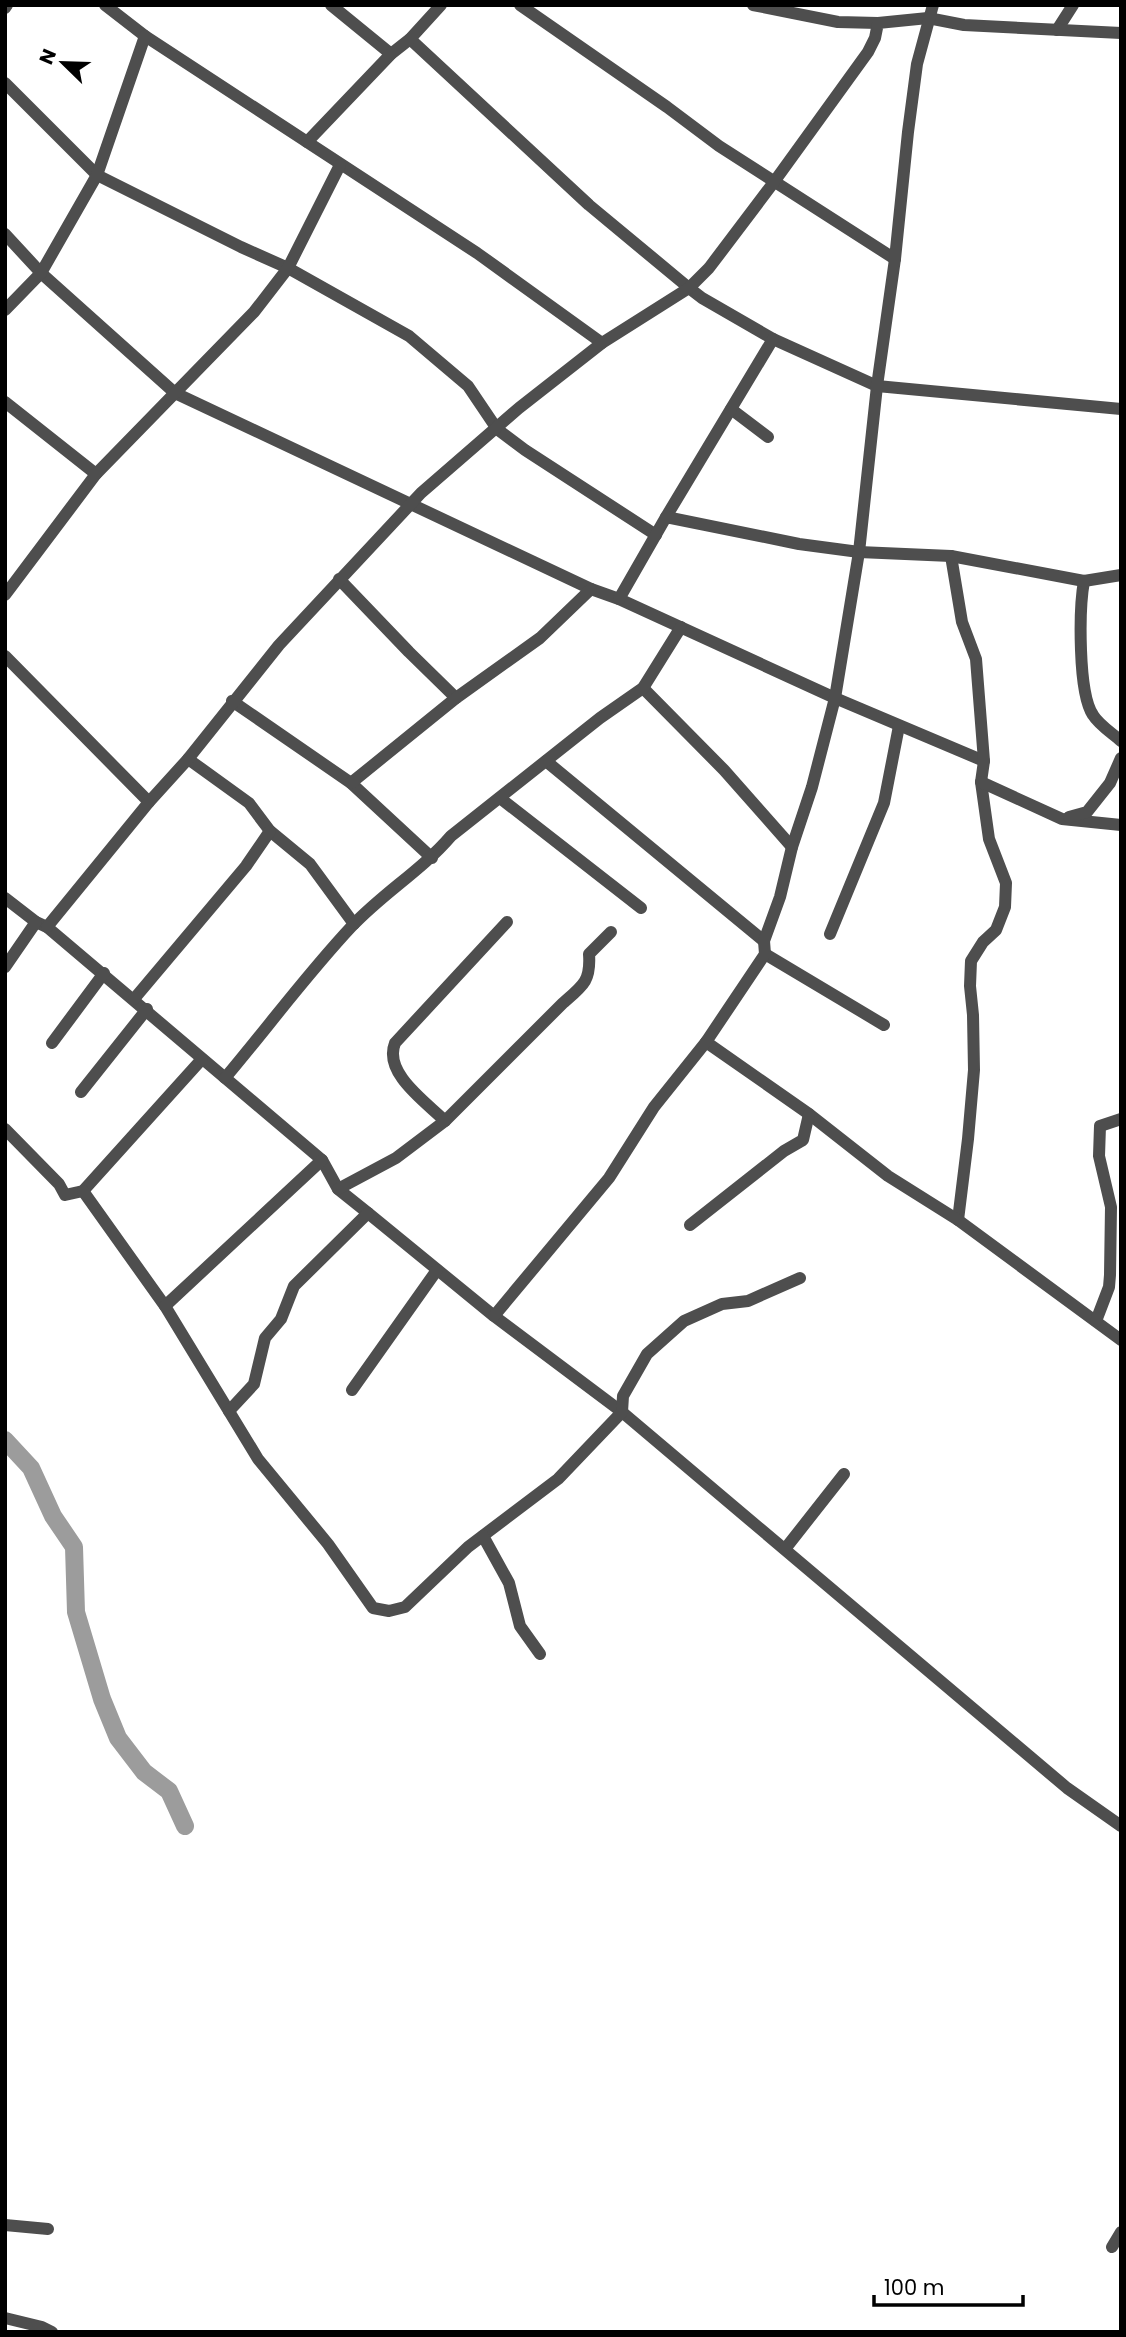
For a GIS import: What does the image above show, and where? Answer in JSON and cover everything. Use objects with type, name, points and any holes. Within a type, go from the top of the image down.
[{"type":"street","points":[[331,5],[390,54]]},
{"type":"street","points":[[307,142],[390,54],[410,38],[441,5]]},
{"type":"street","points":[[520,5],[719,146],[895,259]]},
{"type":"street","points":[[752,5],[807,11],[838,22],[878,23],[928,18],[964,25],[1121,33]]},
{"type":"street","points":[[494,1316],[610,1178],[654,1107],[706,1042],[764,947],[812,787],[835,698],[859,552],[917,64],[933,5]]},
{"type":"street","points":[[1057,30],[1073,5]]},
{"type":"street","points":[[110,6],[145,36],[477,253],[602,343]]},
{"type":"street","points":[[5,967],[188,759],[279,645],[410,505],[519,408],[602,343],[689,288],[709,268],[775,182],[867,52],[875,37],[878,23]]},
{"type":"street","points":[[5,310],[41,273],[97,175],[145,36]]},
{"type":"street","points":[[410,38],[589,205],[689,288],[773,339],[877,386],[1121,409]]},
{"type":"street","points":[[5,83],[97,175],[288,268],[409,336],[468,386],[497,429],[524,450],[656,536]]},
{"type":"street","points":[[5,595],[96,474],[254,312],[288,268],[340,165]]},
{"type":"street","points":[[5,234],[41,273],[175,393],[591,589],[984,761]]},
{"type":"street","points":[[619,599],[773,339]]},
{"type":"street","points":[[5,402],[96,474]]},
{"type":"street","points":[[731,409],[768,437]]},
{"type":"street","points":[[666,517],[799,544],[859,552],[951,556],[1084,581],[1121,575]]},
{"type":"street","points":[[951,556],[962,622],[976,659],[984,761],[981,782],[989,839],[1006,883],[1005,907],[996,930],[983,942],[971,961],[974,1070],[958,1220]]},
{"type":"street","points":[[339,579],[456,698]]},
{"type":"street","points":[[1084,581],[1080,602],[1081,645],[1088,698],[1092,715],[1121,741]]},
{"type":"street","points":[[351,783],[456,698],[540,638],[591,589]]},
{"type":"street","points":[[225,1078],[295,991],[354,924],[432,858],[451,836],[600,718],[643,688],[681,627]]},
{"type":"street","points":[[5,656],[149,802]]},
{"type":"street","points":[[643,688],[724,769],[792,847]]},
{"type":"street","points":[[232,701],[351,783],[432,858]]},
{"type":"street","points":[[830,934],[884,803],[899,726]]},
{"type":"street","points":[[1062,819],[1087,812],[1110,783],[1121,758]]},
{"type":"street","points":[[188,759],[249,803],[270,831],[310,864],[354,924]]},
{"type":"street","points":[[546,761],[764,947],[884,1025]]},
{"type":"street","points":[[981,782],[1062,819],[1121,825]]},
{"type":"street","points":[[500,797],[641,908]]},
{"type":"street","points":[[134,999],[246,866],[270,831]]},
{"type":"street","points":[[5,898],[104,973],[321,1160],[338,1189],[494,1316],[622,1412],[1067,1788],[1121,1826]]},
{"type":"street","points":[[445,1121],[406,1083],[396,1068],[391,1052],[395,1043],[507,922]]},
{"type":"street","points":[[338,1189],[396,1158],[445,1121],[583,986],[590,970],[589,954],[611,932]]},
{"type":"street","points":[[52,1043],[104,973]]},
{"type":"street","points":[[81,1093],[147,1009]]},
{"type":"street","points":[[706,1042],[809,1114],[888,1176],[958,1220],[1121,1340]]},
{"type":"street","points":[[5,1129],[59,1184],[65,1195],[83,1191],[202,1059]]},
{"type":"street","points":[[690,1225],[784,1151],[803,1140],[809,1114]]},
{"type":"street","points":[[1096,1321],[1109,1287],[1116,1206],[1099,1156],[1100,1126],[1121,1119]]},
{"type":"street","points":[[165,1306],[321,1160]]},
{"type":"street","points":[[83,1191],[165,1306],[258,1459],[328,1545],[373,1608],[388,1611],[405,1607],[468,1547],[558,1479],[622,1412],[623,1396],[647,1354],[684,1321],[722,1304],[748,1301],[800,1278]]},
{"type":"street","points":[[229,1411],[254,1384],[265,1338],[281,1319],[294,1286],[368,1213]]},
{"type":"street","points":[[352,1390],[437,1270]]},
{"type":"street","points":[[785,1549],[844,1474]]},
{"type":"street","points":[[483,1536],[509,1583],[520,1626],[540,1654]]},
{"type":"street","points":[[5,2225],[48,2229]]},
{"type":"street","points":[[1112,2247],[1121,2232]]},
{"type":"street","points":[[5,2318],[52,2332]]},
{"type":"waterway","points":[[5,1440],[31,1468],[53,1516],[74,1547],[76,1612],[102,1699],[118,1738],[144,1772],[169,1791],[185,1826]]}]
